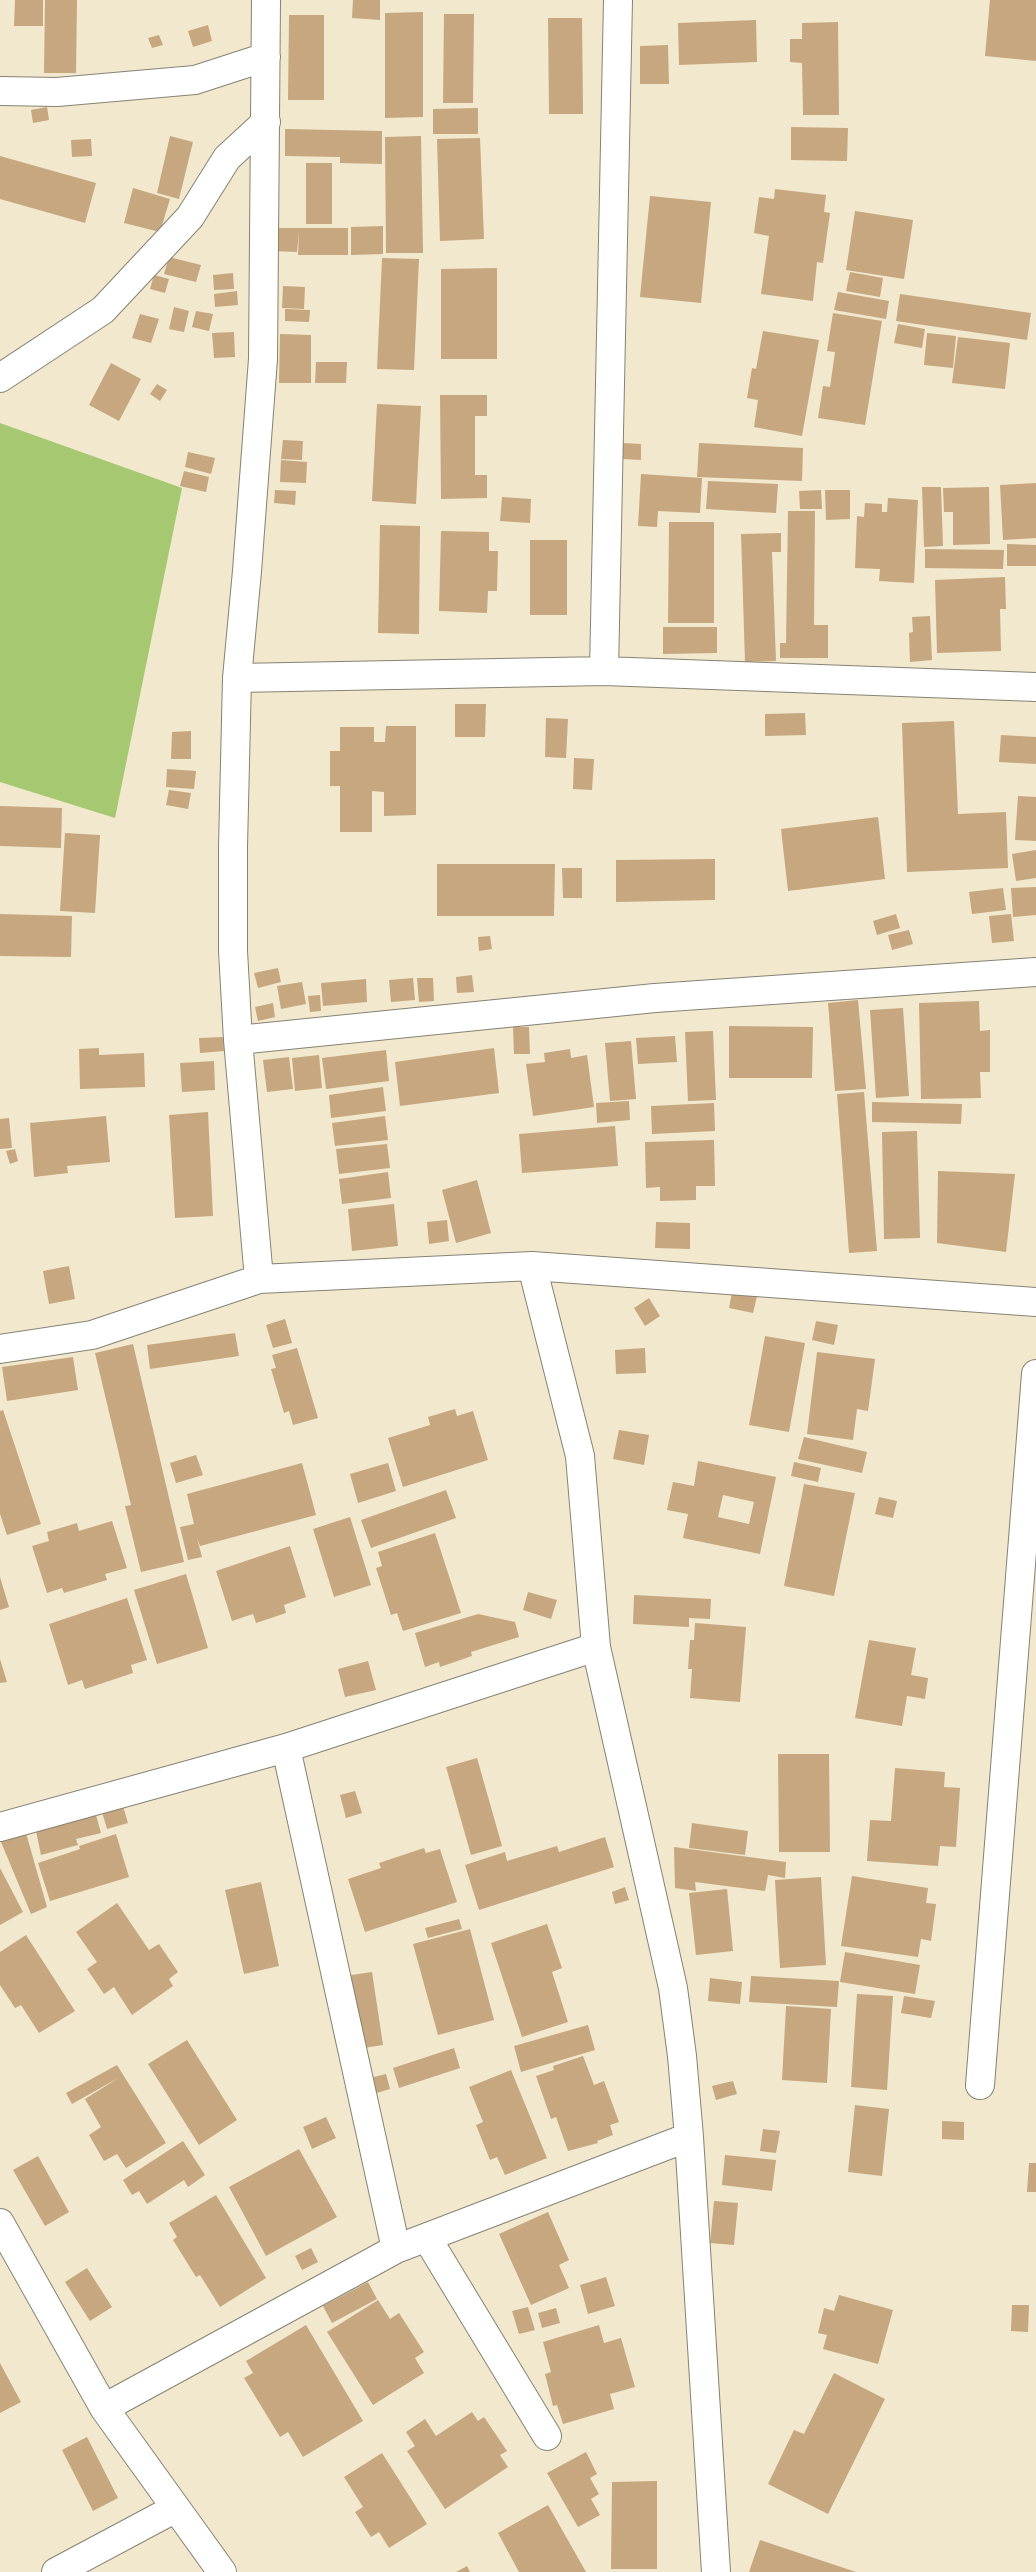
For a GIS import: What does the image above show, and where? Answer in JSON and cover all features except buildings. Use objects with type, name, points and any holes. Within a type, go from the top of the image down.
[{"type":"street","points":[[259,1279],[238,1040],[233,951],[233,847],[237,678],[263,359],[266,0]]},
{"type":"street","points":[[604,671],[618,0]]},
{"type":"street","points":[[0,91],[57,92],[195,80],[266,57]]},
{"type":"street","points":[[0,378],[103,310],[190,217],[228,158],[266,122]]},
{"type":"street","points":[[237,678],[604,671],[1036,687]]},
{"type":"street","points":[[238,1040],[655,998],[1036,972]]},
{"type":"street","points":[[532,1266],[580,1456],[596,1647],[673,1988],[682,2056],[688,2137],[716,2572]]},
{"type":"street","points":[[0,1349],[92,1335],[259,1279],[532,1266],[1036,1302]]},
{"type":"street","points":[[980,2085],[1036,1374]]},
{"type":"street","points":[[0,1827],[286,1748],[596,1647]]},
{"type":"street","points":[[286,1748],[396,2249]]},
{"type":"street","points":[[104,2408],[396,2249],[688,2137]]},
{"type":"street","points":[[0,2223],[104,2408],[222,2572]]},
{"type":"street","points":[[427,2238],[547,2436]]},
{"type":"street","points":[[56,2572],[176,2508]]},
{"type":"green space","points":[[0,423],[182,488],[115,818],[0,782]]}]
